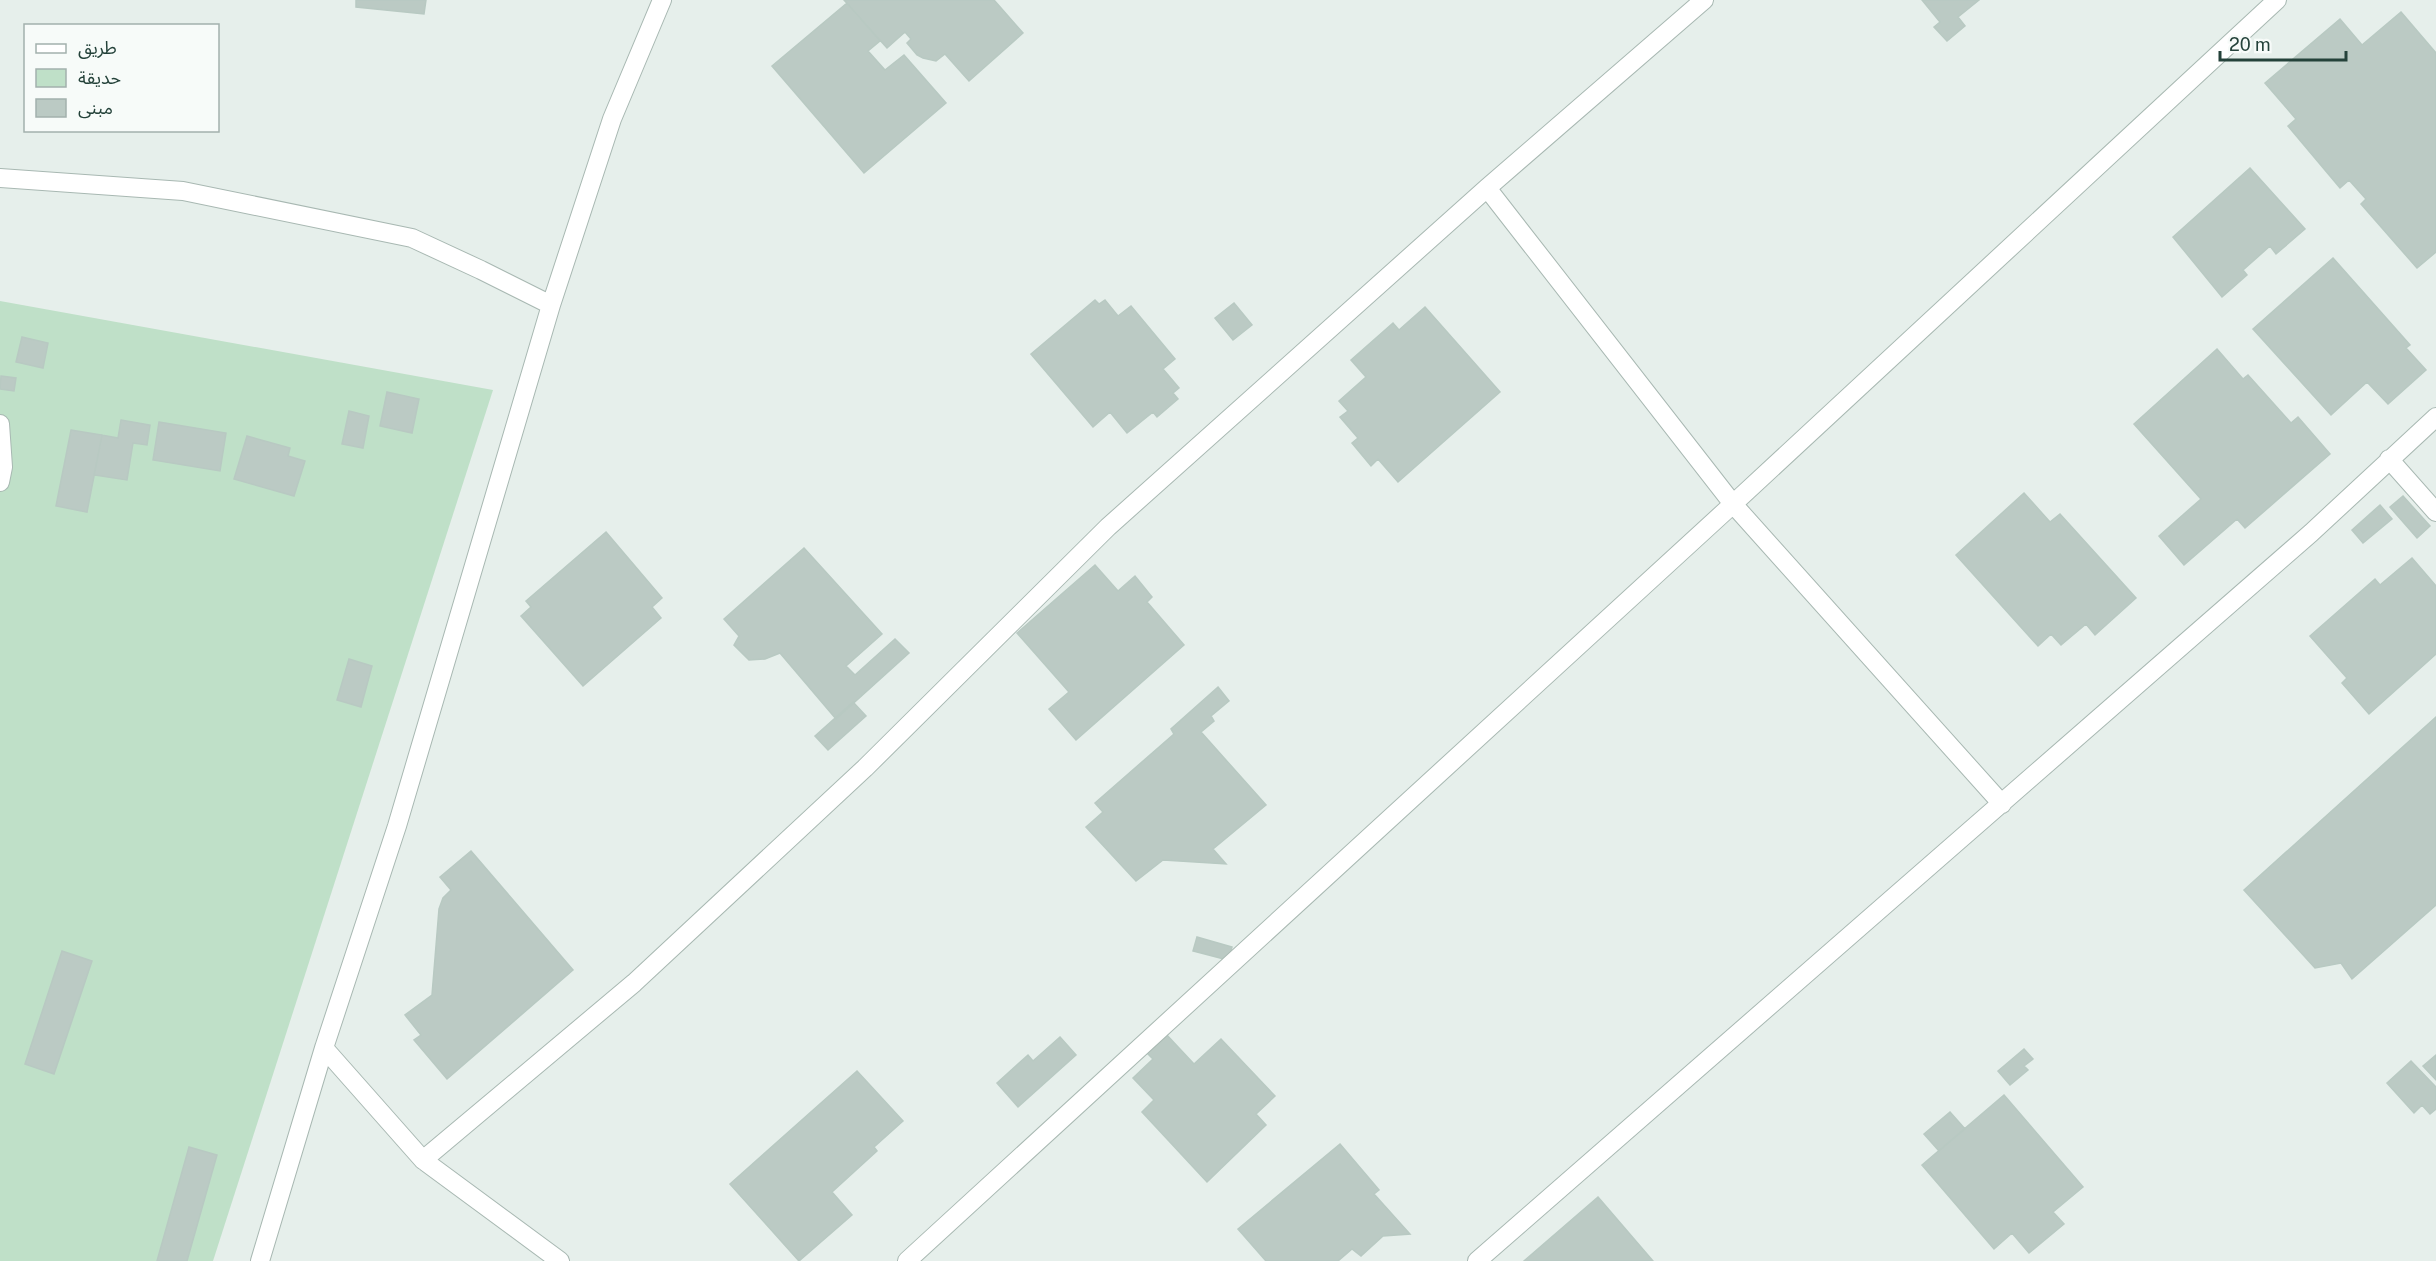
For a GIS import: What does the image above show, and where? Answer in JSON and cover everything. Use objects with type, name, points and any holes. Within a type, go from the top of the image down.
[{"type":"street","points":[[260,1261],[324,1048],[397,826],[551,305],[612,119],[662,0]]},
{"type":"street","points":[[423,1160],[634,982],[865,768],[1108,527],[1487,188],[1704,0]]},
{"type":"street","points":[[907,1261],[1733,504],[2277,0]]},
{"type":"street","points":[[0,178],[183,191],[412,238],[551,305]]},
{"type":"street","points":[[1487,188],[1733,504],[2002,804]]},
{"type":"street","points":[[1478,1261],[2311,533],[2436,417]]},
{"type":"street","points":[[0,423],[3,467],[0,482]]},
{"type":"street","points":[[2389,459],[2436,512]]},
{"type":"street","points":[[324,1048],[423,1160],[560,1261]]},
{"type":"green space","points":[[0,301],[493,390],[213,1261],[0,1261]]},
{"type":"building","points":[[356,0],[426,0],[424,14],[356,7]]},
{"type":"building","points":[[844,0],[994,0],[1023,33],[969,81],[945,54],[936,61],[917,55],[907,43],[911,39],[905,32],[887,48]]},
{"type":"building","points":[[1922,0],[1979,0],[1958,17],[1965,26],[1947,41],[1934,27],[1940,22]]},
{"type":"building","points":[[847,3],[880,41],[868,51],[885,70],[904,55],[946,103],[864,173],[772,66]]},
{"type":"building","points":[[2401,12],[2436,53],[2436,252],[2417,268],[2361,204],[2366,199],[2349,180],[2340,188],[2288,126],[2296,119],[2265,83],[2340,19],[2362,45]]},
{"type":"building","points":[[2250,168],[2305,229],[2276,254],[2270,246],[2243,270],[2247,275],[2222,297],[2173,237]]},
{"type":"building","points":[[2333,258],[2410,345],[2406,348],[2426,370],[2388,404],[2367,382],[2331,415],[2253,329]]},
{"type":"building","points":[[1095,300],[1099,304],[1105,300],[1118,316],[1131,306],[1175,359],[1163,369],[1179,388],[1173,393],[1178,399],[1157,417],[1153,412],[1127,433],[1110,412],[1093,427],[1031,354]]},
{"type":"building","points":[[1234,303],[1252,325],[1233,340],[1215,318]]},
{"type":"building","points":[[1425,307],[1500,392],[1398,482],[1378,459],[1371,466],[1352,443],[1358,438],[1340,417],[1348,411],[1339,401],[1366,377],[1351,360],[1393,323],[1399,330]]},
{"type":"building","points":[[22,337],[48,343],[43,368],[16,362]]},
{"type":"building","points":[[2217,349],[2243,379],[2248,375],[2291,423],[2298,417],[2330,454],[2245,528],[2237,519],[2184,565],[2159,536],[2201,499],[2134,424]]},
{"type":"building","points":[[1,376],[16,378],[14,391],[0,389]]},
{"type":"building","points":[[387,392],[419,399],[412,433],[380,426]]},
{"type":"building","points":[[349,411],[369,416],[363,448],[342,444]]},
{"type":"building","points":[[121,420],[150,425],[147,445],[133,443],[127,480],[94,475],[102,435],[118,438]]},
{"type":"building","points":[[159,422],[226,433],[220,471],[153,460]]},
{"type":"building","points":[[71,430],[102,435],[87,512],[56,506]]},
{"type":"building","points":[[247,436],[290,448],[288,456],[305,461],[294,496],[234,479]]},
{"type":"building","points":[[2024,493],[2050,522],[2060,514],[2136,598],[2095,635],[2086,624],[2061,645],[2051,634],[2038,646],[1956,555]]},
{"type":"building","points":[[2403,496],[2430,526],[2417,538],[2390,507]]},
{"type":"building","points":[[2380,505],[2392,519],[2363,543],[2352,530]]},
{"type":"building","points":[[606,532],[662,598],[652,607],[661,618],[583,686],[521,616],[531,607],[526,601]]},
{"type":"building","points":[[804,548],[882,634],[846,666],[855,675],[895,639],[909,653],[836,719],[780,653],[765,659],[749,660],[734,645],[739,636],[724,619]]},
{"type":"building","points":[[2412,558],[2436,586],[2436,654],[2369,714],[2342,683],[2347,678],[2310,636],[2375,579],[2380,585]]},
{"type":"building","points":[[1095,565],[1118,591],[1135,576],[1152,597],[1147,602],[1184,645],[1076,740],[1049,709],[1069,692],[1017,633]]},
{"type":"building","points":[[349,659],[372,666],[361,707],[337,700]]},
{"type":"building","points":[[1218,687],[1229,701],[1211,716],[1214,721],[1201,732],[1266,805],[1213,849],[1226,864],[1163,860],[1136,881],[1086,827],[1103,812],[1095,803],[1174,734],[1171,729]]},
{"type":"building","points":[[853,702],[866,716],[828,750],[815,736]]},
{"type":"building","points":[[2436,717],[2436,905],[2352,979],[2341,963],[2315,968],[2244,890]]},
{"type":"building","points":[[471,851],[573,970],[447,1079],[414,1040],[421,1035],[405,1015],[432,995],[439,909],[443,898],[451,890],[440,877]]},
{"type":"building","points":[[1197,937],[1232,947],[1228,960],[1193,951]]},
{"type":"building","points":[[62,951],[92,961],[54,1074],[25,1064]]},
{"type":"building","points":[[1165,1033],[1194,1064],[1221,1039],[1275,1096],[1256,1114],[1266,1125],[1207,1182],[1142,1112],[1154,1100],[1133,1078],[1153,1059],[1146,1052]]},
{"type":"building","points":[[1060,1037],[1076,1055],[1018,1107],[997,1083],[1028,1055],[1033,1061]]},
{"type":"building","points":[[2024,1049],[2033,1059],[2024,1066],[2028,1070],[2010,1085],[1998,1071]]},
{"type":"building","points":[[2436,1055],[2436,1080],[2423,1066]]},
{"type":"building","points":[[2411,1061],[2436,1087],[2436,1109],[2430,1114],[2422,1105],[2414,1113],[2387,1083]]},
{"type":"building","points":[[857,1071],[903,1121],[874,1147],[877,1151],[832,1192],[852,1215],[799,1261],[730,1184]]},
{"type":"building","points":[[2004,1095],[2083,1187],[2053,1212],[2064,1224],[2029,1253],[2012,1233],[1994,1249],[1922,1165]]},
{"type":"building","points":[[1950,1112],[1965,1129],[1939,1151],[1924,1134]]},
{"type":"building","points":[[1340,1144],[1379,1190],[1374,1194],[1410,1234],[1383,1236],[1361,1256],[1352,1249],[1338,1261],[1266,1261],[1238,1229]]},
{"type":"building","points":[[189,1147],[217,1155],[187,1261],[157,1261]]},
{"type":"building","points":[[1598,1197],[1653,1261],[1524,1261]]}]
